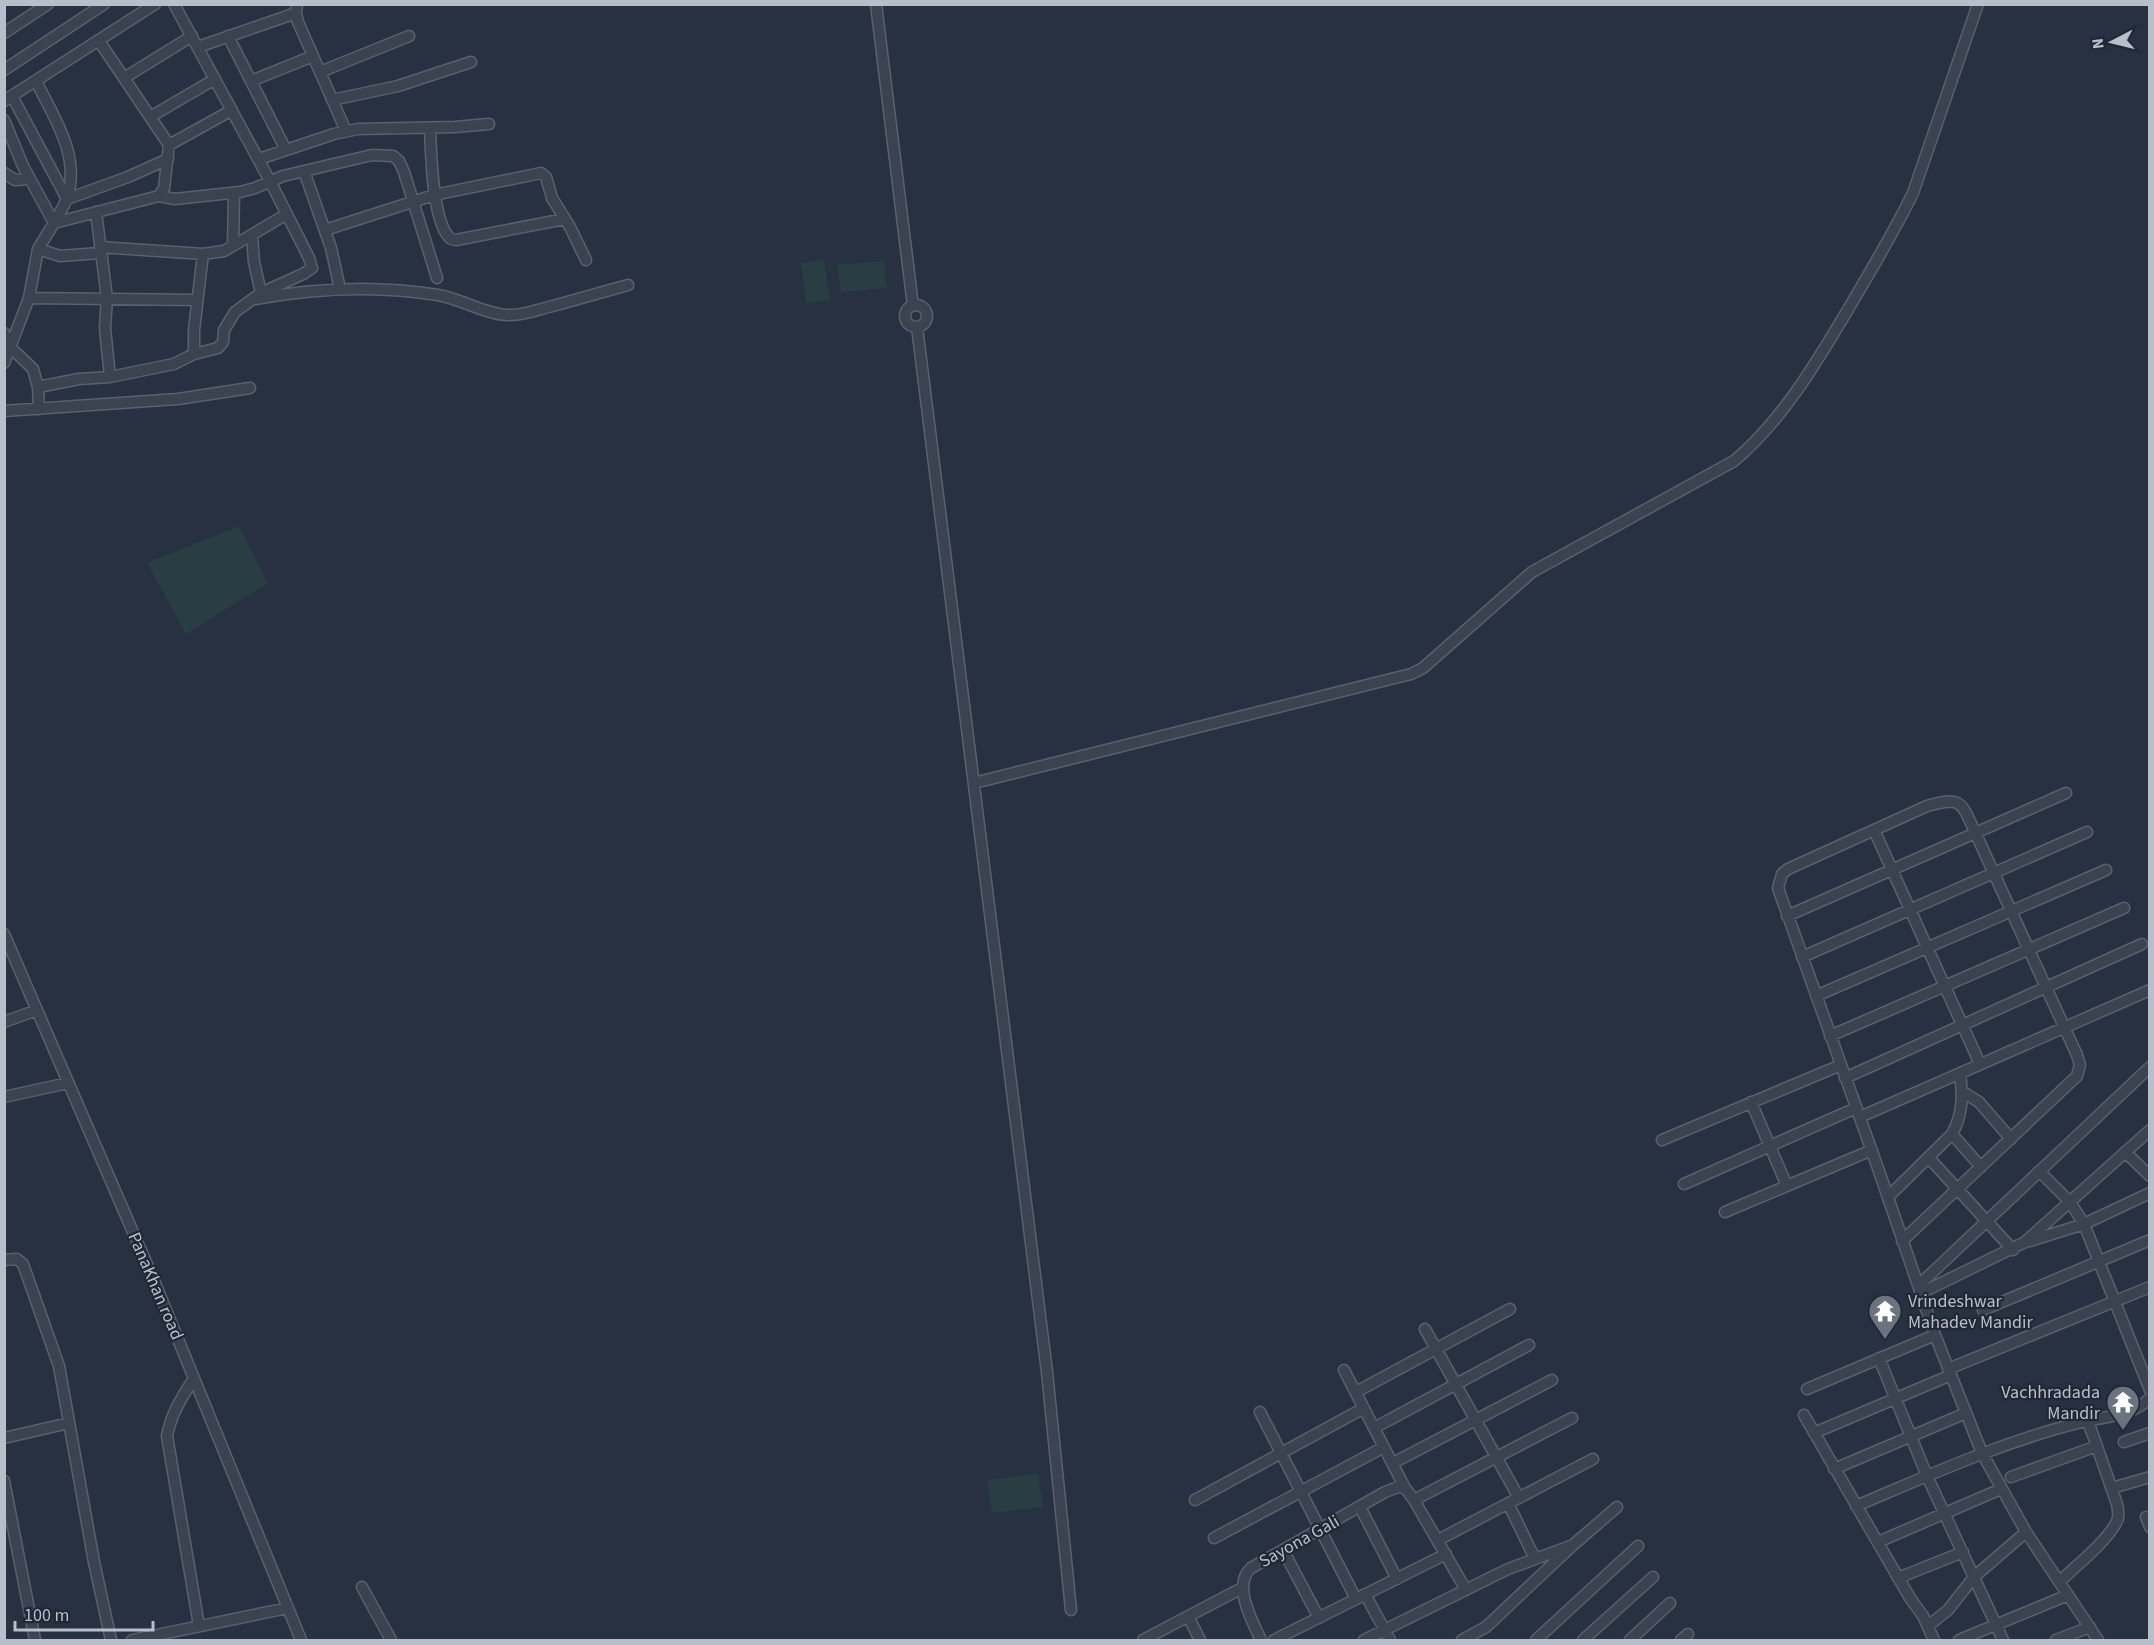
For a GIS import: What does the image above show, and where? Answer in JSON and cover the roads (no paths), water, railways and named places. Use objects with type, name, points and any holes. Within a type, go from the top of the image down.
[{"type":"street","points":[[4,33],[48,4]]},
{"type":"street","points":[[4,70],[104,4]]},
{"type":"street","points":[[876,4],[914,306],[923,308],[927,315],[926,322],[917,327],[1047,1372],[1071,1610]]},
{"type":"street","points":[[974,783],[1412,674],[1423,668],[1532,572],[1734,461],[1763,435],[1808,374],[1900,222],[1913,193],[1978,4]]},
{"type":"street","points":[[67,199],[8,98],[152,5]]},
{"type":"street","points":[[38,387],[79,379],[110,377],[174,364],[194,354],[221,346],[228,321],[249,300],[312,268],[270,180],[176,5]]},
{"type":"street","points":[[198,47],[296,9],[313,56],[346,131]]},
{"type":"street","points":[[124,78],[192,36]]},
{"type":"street","points":[[228,36],[286,150]]},
{"type":"street","points":[[320,72],[409,36]]},
{"type":"street","points":[[99,40],[169,145],[164,188],[159,196]]},
{"type":"street","points":[[251,81],[313,56]]},
{"type":"street","points":[[332,100],[398,86],[471,62]]},
{"type":"street","points":[[150,117],[215,79]]},
{"type":"street","points":[[4,363],[29,298],[38,249],[67,199],[71,174],[70,153],[36,81]]},
{"type":"street","points":[[169,145],[232,110]]},
{"type":"street","points":[[4,120],[29,179],[54,223]]},
{"type":"street","points":[[259,159],[358,129],[489,124]]},
{"type":"street","points":[[430,128],[434,195],[447,237],[456,240],[566,219]]},
{"type":"street","points":[[54,223],[159,196],[175,199],[234,192],[255,188],[270,180],[372,155],[393,156],[399,161],[414,202],[437,278]]},
{"type":"street","points":[[67,199],[128,177],[168,159]]},
{"type":"street","points":[[304,171],[325,230],[340,289]]},
{"type":"street","points":[[4,173],[15,180],[29,179]]},
{"type":"street","points":[[325,230],[434,195],[541,173],[546,177],[552,198],[566,219],[586,260]]},
{"type":"street","points":[[233,246],[234,192]]},
{"type":"street","points":[[96,212],[107,298],[105,328],[110,377]]},
{"type":"street","points":[[38,249],[60,256],[100,250],[203,254],[224,251],[287,214]]},
{"type":"street","points":[[252,235],[254,262],[261,292]]},
{"type":"street","points":[[194,354],[203,254]]},
{"type":"street","points":[[249,300],[303,291],[340,289],[402,291],[459,299],[495,313],[508,315],[628,285]]},
{"type":"street","points":[[29,298],[198,300]]},
{"type":"street","points":[[4,333],[10,347],[33,369],[38,387],[39,409]]},
{"type":"street","points":[[4,411],[178,399],[250,388]]},
{"type":"street","points":[[1787,916],[2066,793]]},
{"type":"street","points":[[1902,1240],[2011,1139],[2080,1071],[2077,1055],[1975,832],[1962,806],[1952,801],[1927,806],[1788,869],[1782,874],[1778,888],[1872,1150],[1902,1240],[1935,1335],[1982,1453],[2026,1532],[2098,1641]]},
{"type":"street","points":[[1874,830],[1980,1064]]},
{"type":"street","points":[[1802,957],[2088,832]]},
{"type":"street","points":[[1816,996],[2106,870]]},
{"type":"street","points":[[1830,1036],[2124,908]]},
{"type":"street","name":"PanaKhan road","points":[[6,940],[194,1378],[301,1641]]},
{"type":"street","points":[[1845,1077],[2142,944]]},
{"type":"street","points":[[1684,1184],[1769,1146],[1960,1073],[2150,990]]},
{"type":"street","points":[[4,1022],[37,1010]]},
{"type":"street","points":[[1662,1140],[1841,1065]]},
{"type":"street","points":[[1919,1289],[2039,1171],[2150,1067]]},
{"type":"street","points":[[1888,1197],[1952,1134],[1959,1122],[1963,1092],[1960,1073]]},
{"type":"street","points":[[4,1097],[68,1083]]},
{"type":"street","points":[[1963,1092],[1979,1102],[2011,1139]]},
{"type":"street","points":[[1751,1102],[1787,1186]]},
{"type":"street","points":[[1919,1289],[2013,1250],[2025,1242],[2150,1130]]},
{"type":"street","points":[[1952,1134],[1981,1167]]},
{"type":"street","points":[[1725,1212],[1872,1150]]},
{"type":"street","points":[[2125,1152],[2149,1175]]},
{"type":"street","points":[[1929,1158],[2013,1250]]},
{"type":"street","points":[[2039,1171],[2070,1202],[2084,1224],[2150,1390]]},
{"type":"street","points":[[2025,1242],[2084,1224],[2148,1197]]},
{"type":"street","points":[[1983,1310],[2150,1240]]},
{"type":"street","points":[[4,1260],[17,1259],[23,1264],[59,1366],[94,1562],[111,1641]]},
{"type":"street","points":[[1814,1433],[2149,1287]]},
{"type":"street","points":[[1356,1392],[1510,1309]]},
{"type":"street","points":[[1425,1329],[1519,1498]]},
{"type":"street","points":[[1807,1389],[1935,1335]]},
{"type":"street","points":[[1374,1428],[1529,1345]]},
{"type":"street","points":[[1879,1359],[1927,1476],[2003,1641]]},
{"type":"street","points":[[1344,1370],[1405,1488],[1466,1590]]},
{"type":"street","points":[[194,1378],[175,1409],[167,1436],[200,1626]]},
{"type":"street","points":[[1393,1463],[1552,1380]]},
{"type":"street","points":[[1856,1506],[1982,1453],[2088,1421],[2136,1410],[2150,1398]]},
{"type":"street","points":[[1195,1500],[1364,1407]]},
{"type":"street","points":[[1260,1412],[1321,1529],[1361,1597],[1387,1635]]},
{"type":"street","points":[[1834,1469],[1966,1413]]},
{"type":"street","points":[[1804,1415],[1928,1626],[1934,1641]]},
{"type":"street","points":[[1414,1500],[1572,1418]]},
{"type":"street","points":[[2059,1582],[2117,1522],[2117,1504],[2088,1421]]},
{"type":"street","points":[[4,1438],[69,1423]]},
{"type":"street","points":[[2124,1442],[2150,1433]]},
{"type":"street","points":[[2011,1477],[2097,1446]]},
{"type":"street","points":[[1214,1538],[1384,1447]]},
{"type":"street","points":[[1438,1540],[1593,1459]]},
{"type":"street","points":[[2112,1488],[2150,1477]]},
{"type":"street","points":[[4,1481],[35,1641]]},
{"type":"street","name":"Sayona Gali","points":[[1242,1588],[1245,1573],[1251,1568],[1385,1492],[1398,1487],[1405,1488]]},
{"type":"street","points":[[1878,1542],[2001,1489]]},
{"type":"street","points":[[1508,1503],[1535,1559]]},
{"type":"street","points":[[1360,1506],[1397,1579]]},
{"type":"street","points":[[1462,1641],[1486,1627],[1617,1507]]},
{"type":"street","points":[[1928,1626],[1948,1610],[1974,1578],[2026,1532]]},
{"type":"street","points":[[1364,1641],[1387,1635],[1508,1569],[1573,1545]]},
{"type":"street","points":[[1536,1641],[1638,1546]]},
{"type":"street","points":[[1283,1550],[1319,1618]]},
{"type":"street","points":[[1898,1578],[1963,1552]]},
{"type":"street","points":[[1274,1641],[1446,1554]]},
{"type":"street","points":[[1583,1641],[1653,1577]]},
{"type":"street","points":[[363,1587],[391,1641]]},
{"type":"street","points":[[1143,1641],[1242,1588],[1261,1641]]},
{"type":"street","points":[[1959,1641],[2068,1595]]},
{"type":"street","points":[[1635,1639],[1670,1603]]},
{"type":"street","points":[[132,1641],[165,1637],[200,1626],[288,1608]]},
{"type":"street","points":[[1189,1618],[1200,1641]]},
{"type":"street","points":[[2056,1641],[2090,1627]]},
{"type":"place","name":"Vrindeshwar Mahadev Mandir","points":[[1885,1340]]},
{"type":"place","name":"Vachhradada Mandir","points":[[2123,1431]]}]
